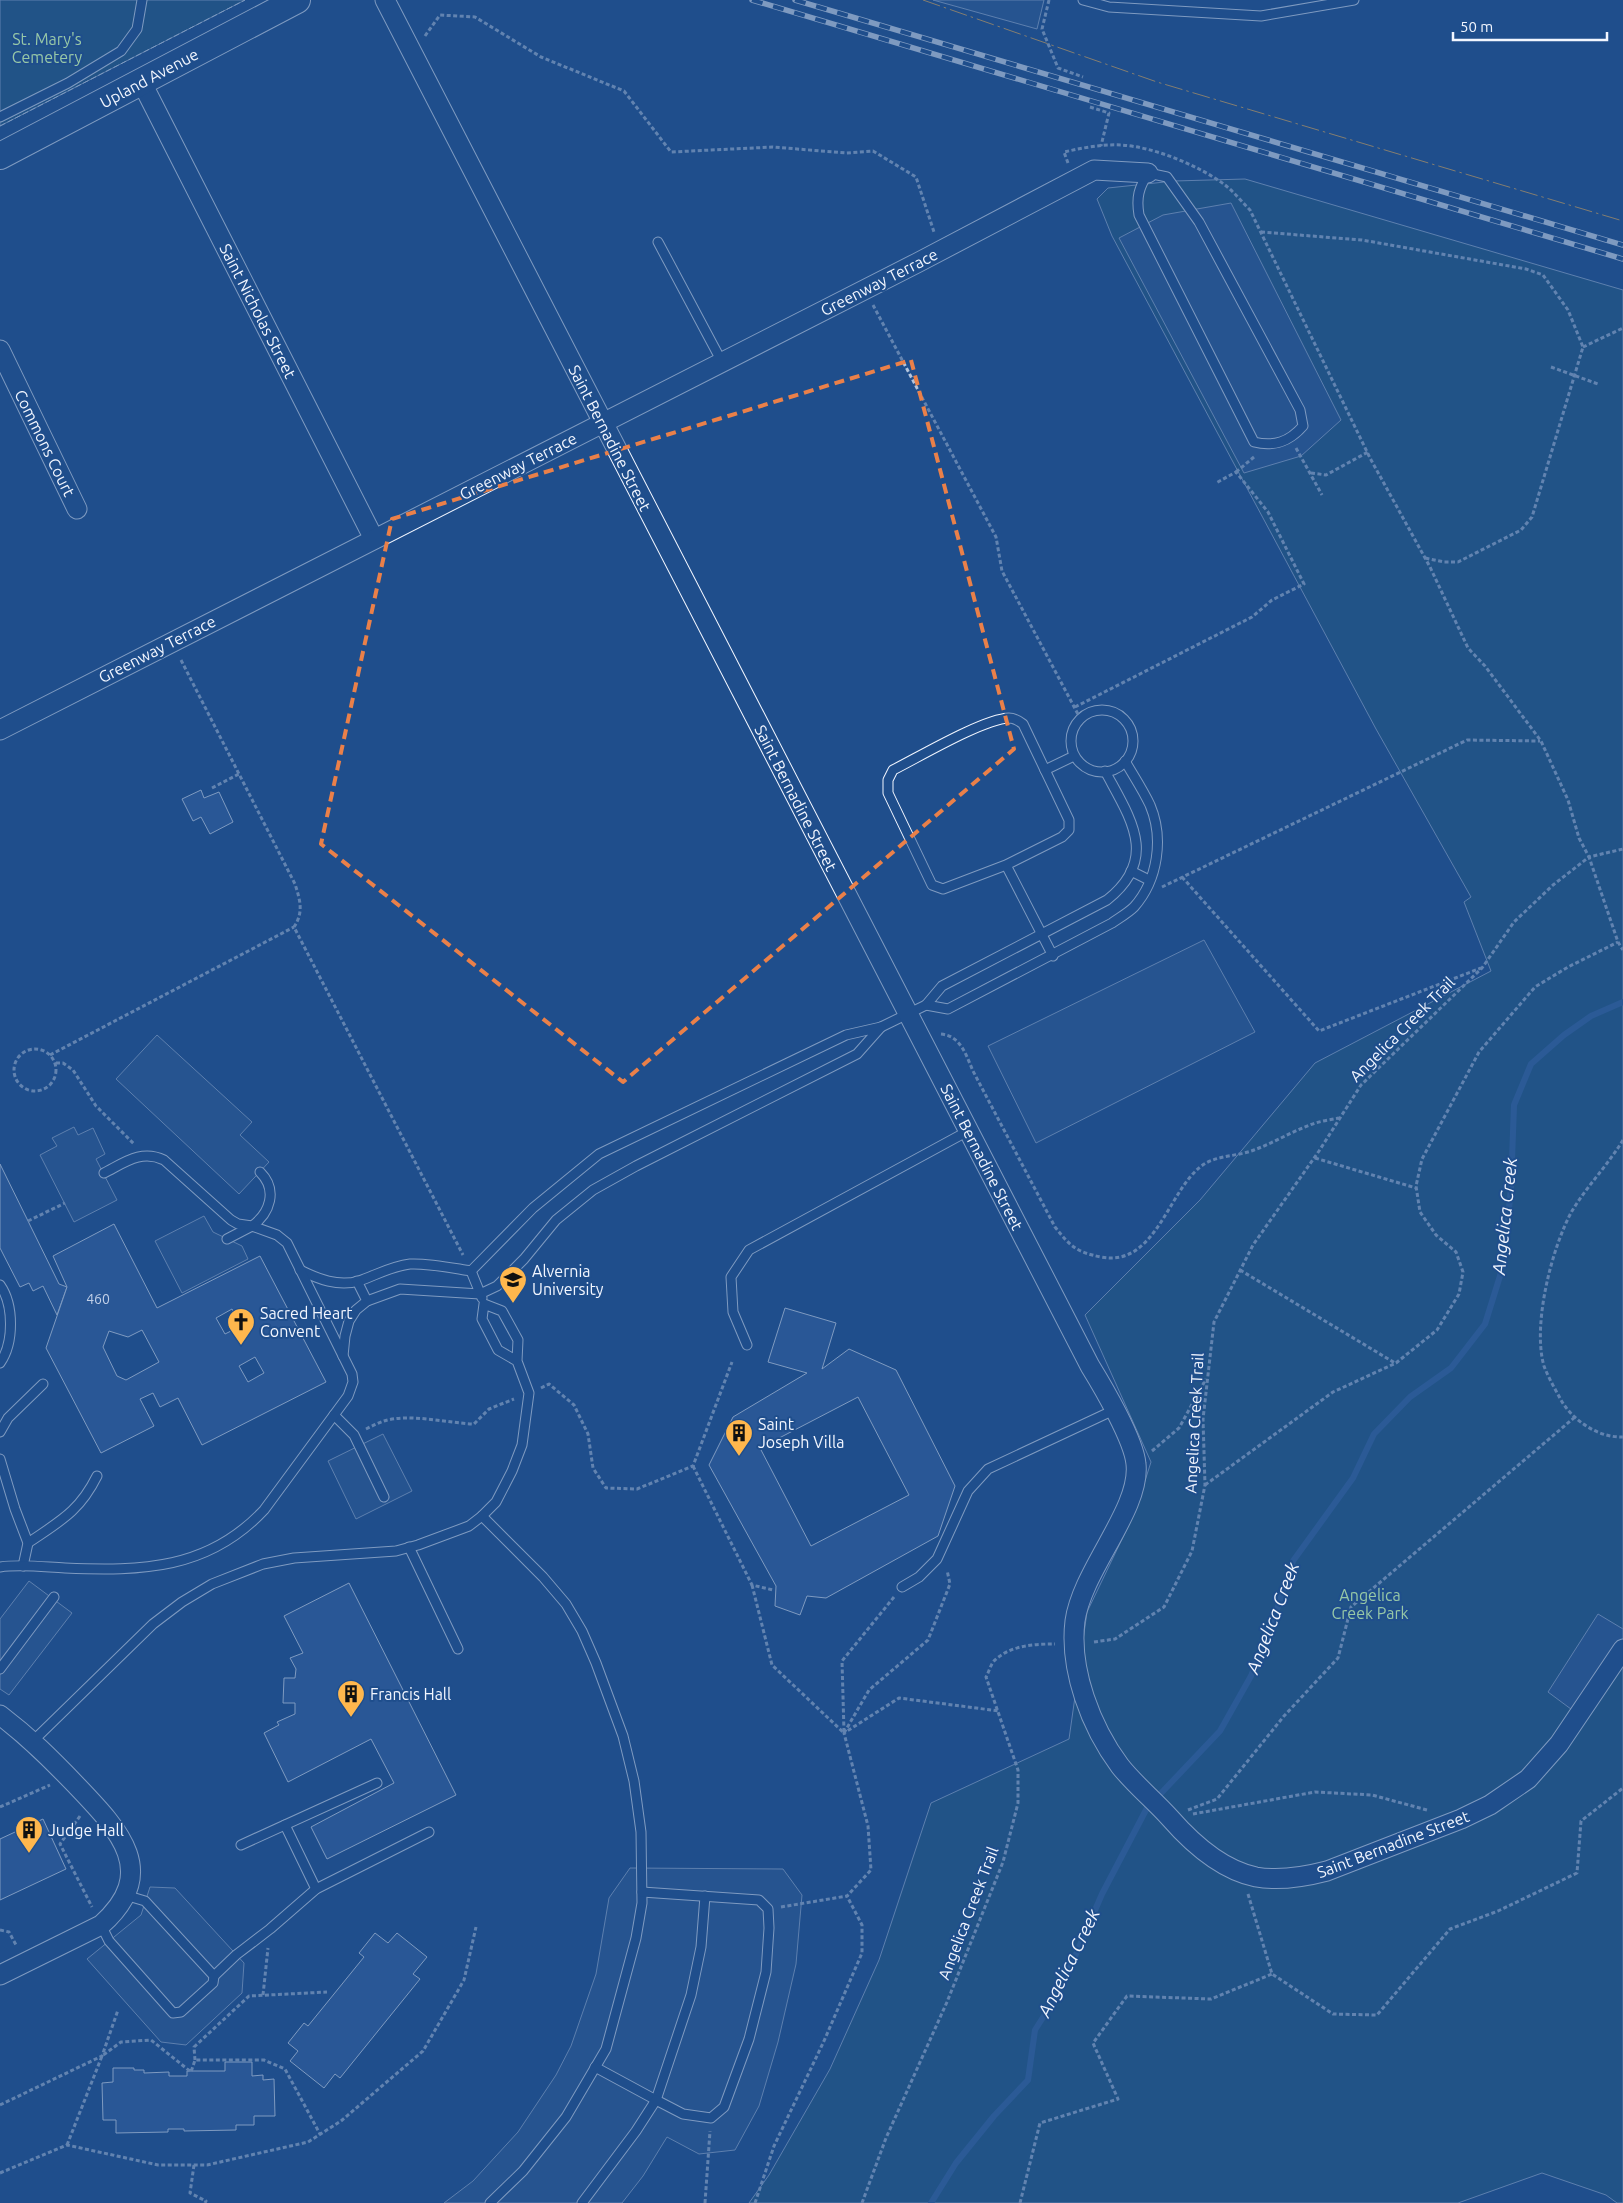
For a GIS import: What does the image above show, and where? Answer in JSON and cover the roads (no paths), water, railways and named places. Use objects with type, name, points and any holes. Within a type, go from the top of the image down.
[{"type":"street","name":"Upland Avenue","points":[[0,156],[298,0]]},
{"type":"street","name":"Saint Bernadine Street","points":[[385,0],[1128,1438],[1136,1464],[1134,1488],[1120,1520],[1082,1591],[1075,1620],[1077,1663],[1083,1689],[1098,1730],[1120,1766],[1180,1831],[1224,1865],[1256,1877],[1279,1879],[1326,1872],[1461,1819],[1490,1805],[1528,1779],[1559,1744],[1623,1649]]},
{"type":"street","name":"Saint Nicholas Street","points":[[142,82],[374,539]]},
{"type":"street","name":"Greenway Terrace","points":[[0,730],[940,251],[1094,170],[1148,173]]},
{"type":"street","name":"Commons Court","points":[[0,350],[77,509]]},
{"type":"street","points":[[0,1715],[33,1741],[91,1801],[122,1839],[130,1861],[131,1878],[125,1895],[114,1914],[101,1925],[0,1975]]},
{"type":"lane","points":[[0,117],[68,83],[121,51],[137,30],[142,0]]},
{"type":"lane","points":[[1083,0],[1110,7],[1261,16],[1354,0]]},
{"type":"lane","points":[[1148,173],[1167,177],[1204,230],[1300,410],[1303,426],[1290,437],[1267,445],[1254,442],[1248,431],[1139,215],[1136,201],[1138,191],[1148,173]]},
{"type":"lane","points":[[658,242],[722,362]]},
{"type":"lane","points":[[1109,710],[1124,720],[1130,727],[1132,745],[1125,761],[1118,767],[1105,771],[1090,769],[1081,764],[1074,756],[1071,746],[1074,726],[1080,718],[1089,712],[1109,710]]},
{"type":"lane","points":[[1008,718],[1016,719],[1023,724],[1068,820],[1068,830],[1062,837],[1006,865],[943,890],[932,885],[888,792],[888,780],[893,770],[977,728],[1008,718]]},
{"type":"lane","points":[[1045,770],[1074,756]]},
{"type":"lane","points":[[926,1005],[948,1009],[1112,923],[1133,907],[1140,898],[1155,868],[1158,850],[1156,825],[1150,805],[1125,761]]},
{"type":"lane","points":[[471,1271],[533,1208],[599,1154],[846,1035],[880,1027],[926,1005],[942,986],[1107,900],[1119,890],[1132,871],[1136,856],[1136,835],[1131,820],[1105,771]]},
{"type":"lane","points":[[1006,865],[1052,956]]},
{"type":"lane","points":[[1132,871],[1149,880]]},
{"type":"lane","points":[[342,1356],[349,1321],[356,1310],[367,1301],[400,1288],[480,1294],[497,1286],[524,1259],[556,1220],[593,1190],[636,1166],[857,1054],[880,1027]]},
{"type":"lane","points":[[746,1345],[733,1312],[731,1277],[749,1250],[968,1131]]},
{"type":"lane","points":[[0,1567],[146,1568],[182,1562],[221,1545],[253,1522],[264,1510],[348,1396],[353,1382],[352,1374],[287,1243],[282,1238],[252,1226],[238,1224],[230,1220],[164,1160],[150,1155],[138,1156],[104,1173]]},
{"type":"lane","points":[[227,1239],[261,1219],[270,1204],[270,1188],[260,1172]]},
{"type":"lane","points":[[300,1270],[318,1279],[331,1282],[357,1281],[385,1270],[410,1264],[471,1271]]},
{"type":"lane","points":[[471,1271],[484,1304],[482,1319],[498,1350],[517,1361]]},
{"type":"lane","points":[[357,1281],[367,1301]]},
{"type":"lane","points":[[0,1285],[5,1297],[11,1326],[10,1340],[0,1363]]},
{"type":"lane","points":[[33,1741],[154,1624],[182,1602],[212,1584],[262,1564],[294,1558],[396,1551],[409,1548],[469,1526],[482,1516],[496,1502],[512,1471],[522,1445],[529,1393],[517,1361],[518,1340],[502,1311],[484,1304]]},
{"type":"lane","points":[[0,1432],[8,1418],[42,1384]]},
{"type":"lane","points":[[902,1587],[919,1576],[938,1559],[968,1491],[988,1469],[1114,1410]]},
{"type":"lane","points":[[334,1415],[354,1435],[384,1497]]},
{"type":"lane","points":[[0,1459],[15,1509],[28,1543],[23,1566]]},
{"type":"lane","points":[[28,1543],[74,1511],[97,1476]]},
{"type":"lane","points":[[482,1516],[543,1577],[566,1604],[582,1631],[596,1663],[623,1736],[634,1781],[641,1832],[642,1892],[636,1938],[606,2048],[566,2117],[523,2171],[490,2203]]},
{"type":"lane","points":[[409,1548],[458,1649]]},
{"type":"lane","points":[[0,1669],[54,1597]]},
{"type":"lane","points":[[241,1845],[377,1783]]},
{"type":"lane","points":[[285,1825],[316,1889]]},
{"type":"lane","points":[[101,1925],[109,1941],[173,2013],[181,2012],[213,1983],[214,1976],[236,1955],[270,1929],[316,1889],[429,1832]]},
{"type":"lane","points":[[595,2067],[683,2114],[711,2118],[724,2107],[749,2039],[766,1972],[769,1928],[768,1909],[759,1900],[642,1892]]},
{"type":"lane","points":[[125,1895],[145,1901],[214,1976]]},
{"type":"lane","points":[[582,2203],[636,2131],[656,2100],[691,1996],[701,1947],[705,1896]]},
{"type":"waterway","name":"Angelica Creek","points":[[931,2203],[956,2163],[994,2116],[1028,2080],[1035,2030],[1054,2000],[1102,1894],[1147,1808],[1220,1731],[1251,1676],[1274,1618],[1293,1561],[1353,1478],[1374,1434],[1410,1397],[1451,1368],[1485,1324],[1500,1276],[1506,1241],[1511,1187],[1514,1105],[1531,1064],[1564,1035],[1591,1016],[1623,1002]]},
{"type":"railway","points":[[752,0],[1623,259]]},
{"type":"railway","points":[[795,0],[1623,245]]},
{"type":"place","name":"Alvernia University","points":[[513,1304]]},
{"type":"place","name":"Sacred Heart Convent","points":[[241,1346]]},
{"type":"place","name":"Saint Joseph Villa","points":[[739,1457]]},
{"type":"place","name":"Francis Hall","points":[[351,1718]]},
{"type":"place","name":"Judge Hall","points":[[29,1854]]},
{"type":"park label","name":"St. Mary's Cemetery","points":[[47,48]]},
{"type":"park label","name":"Angelica Creek Park","points":[[1370,1604]]}]
